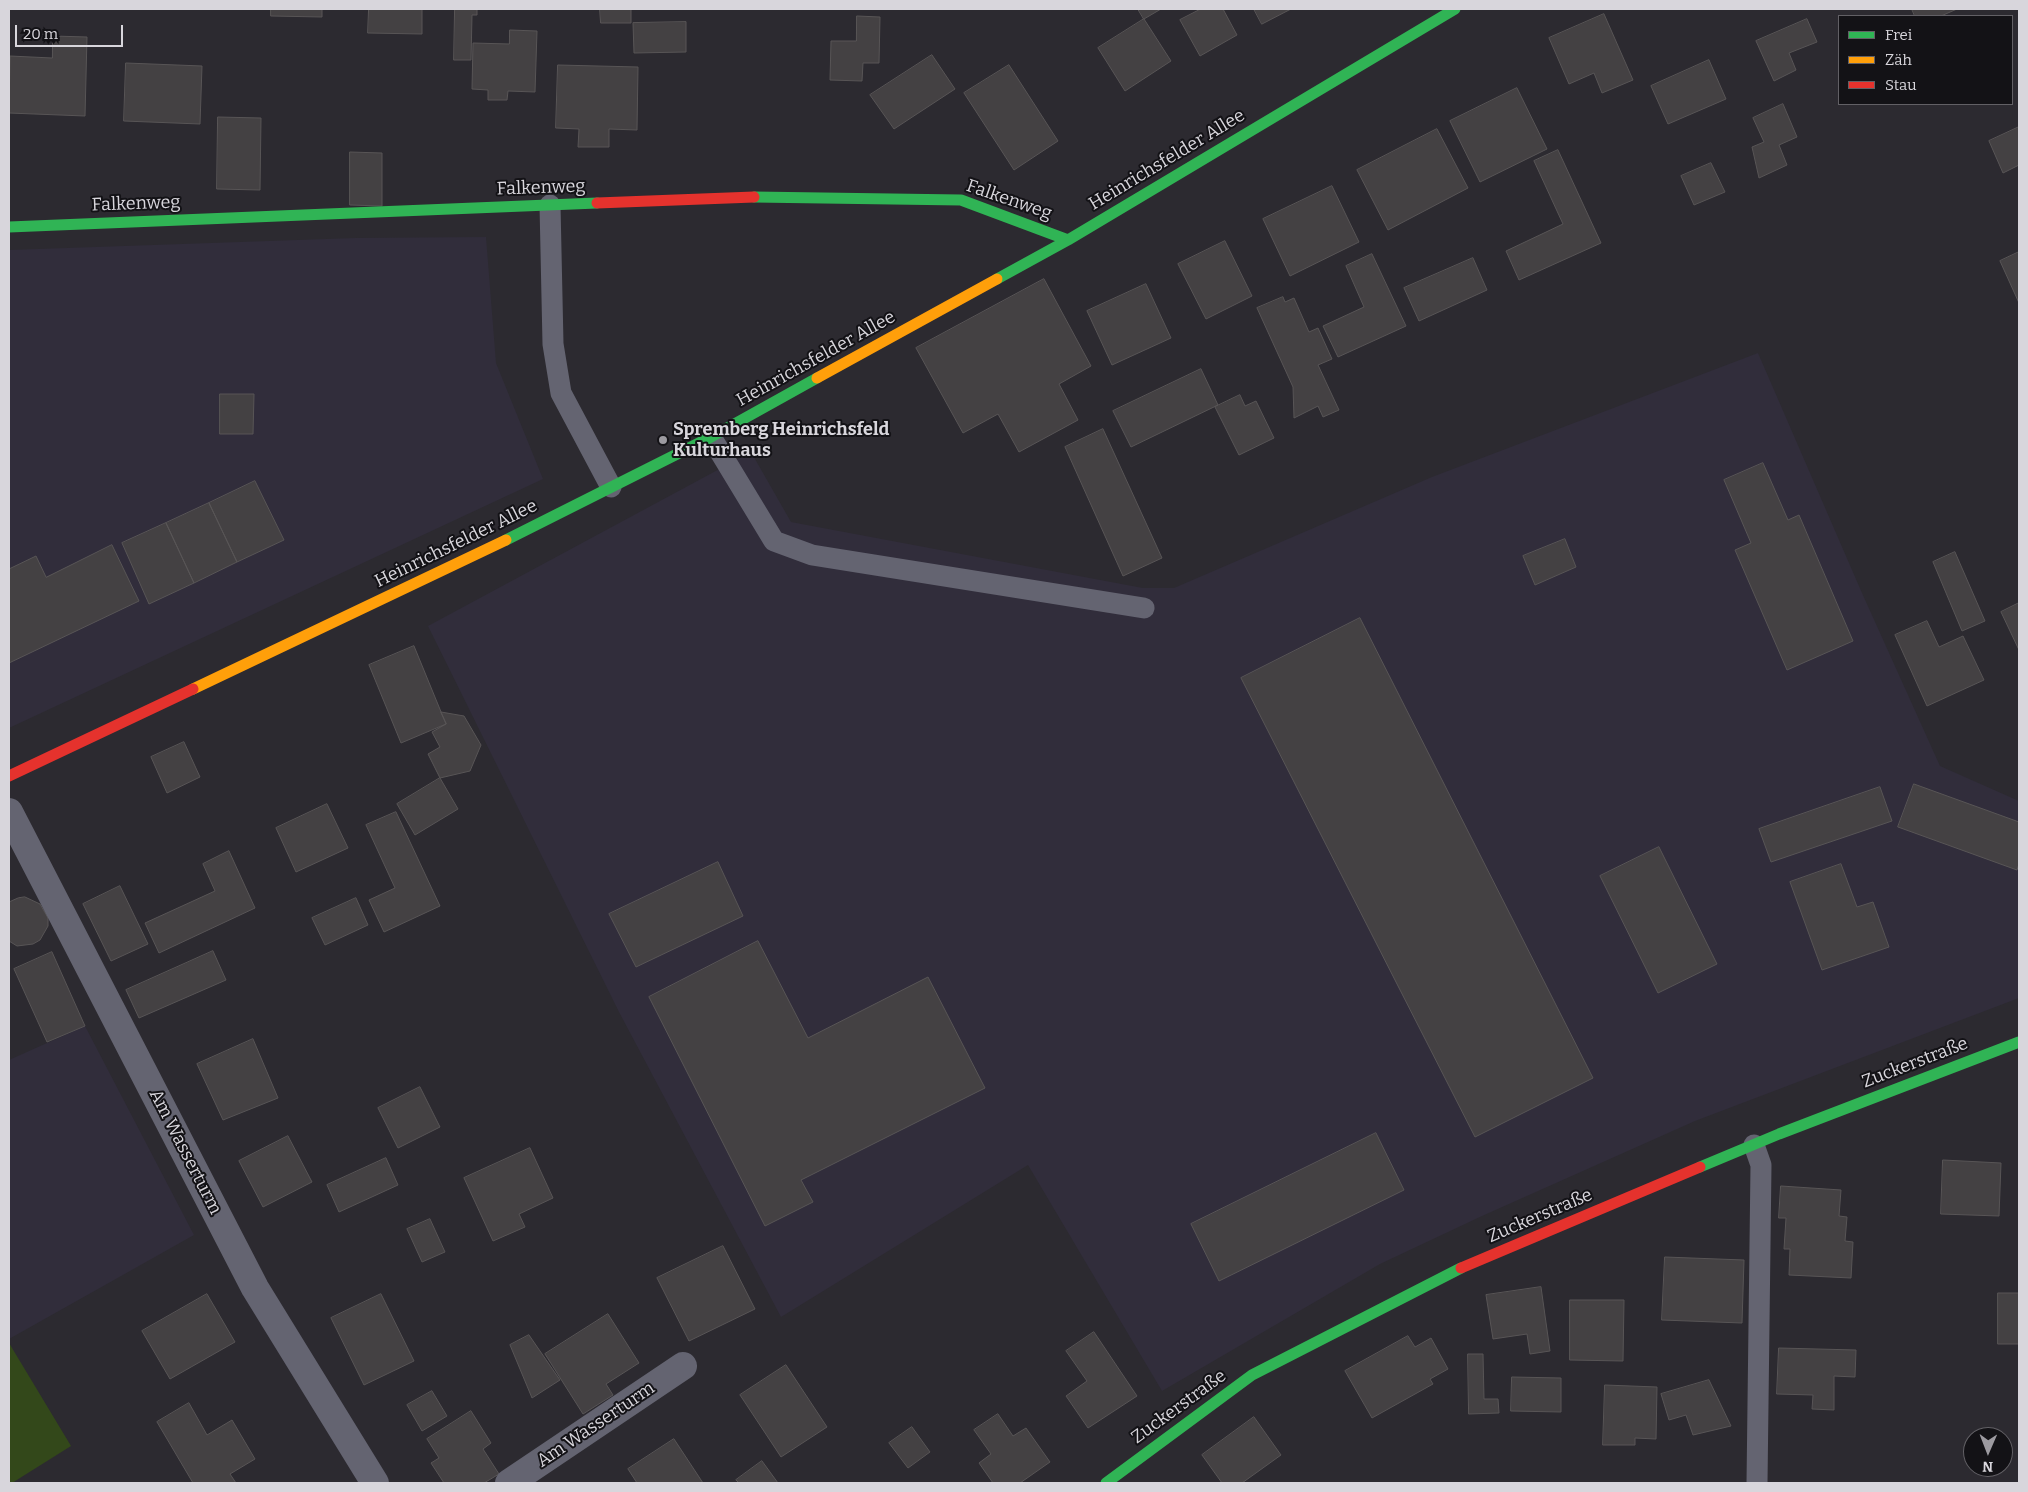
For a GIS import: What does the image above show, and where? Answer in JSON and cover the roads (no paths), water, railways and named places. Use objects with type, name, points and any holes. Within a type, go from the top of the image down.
[{"type":"street","name":"Heinrichsfelder Allee","points":[[9,776],[439,573],[711,437],[1068,240],[1455,9]]},
{"type":"street","name":"Falkenweg","points":[[9,227],[769,196],[960,200],[1068,240]]},
{"type":"street","name":"Am Wasserturm","points":[[9,812],[256,1288],[375,1483]]},
{"type":"street","name":"Zuckerstraße","points":[[1106,1483],[1252,1375],[1458,1269],[1754,1145],[2019,1042]]},
{"type":"street","name":"Am Wasserturm","points":[[509,1483],[683,1366]]},
{"type":"lane","points":[[550,205],[553,344],[562,393],[611,488]]},
{"type":"lane","points":[[711,437],[774,541],[812,555],[1144,608]]},
{"type":"lane","points":[[1754,1145],[1761,1165],[1757,1483]]},
{"type":"place","name":"Spremberg Heinrichsfeld Kulturhaus","points":[[663,440]]}]
